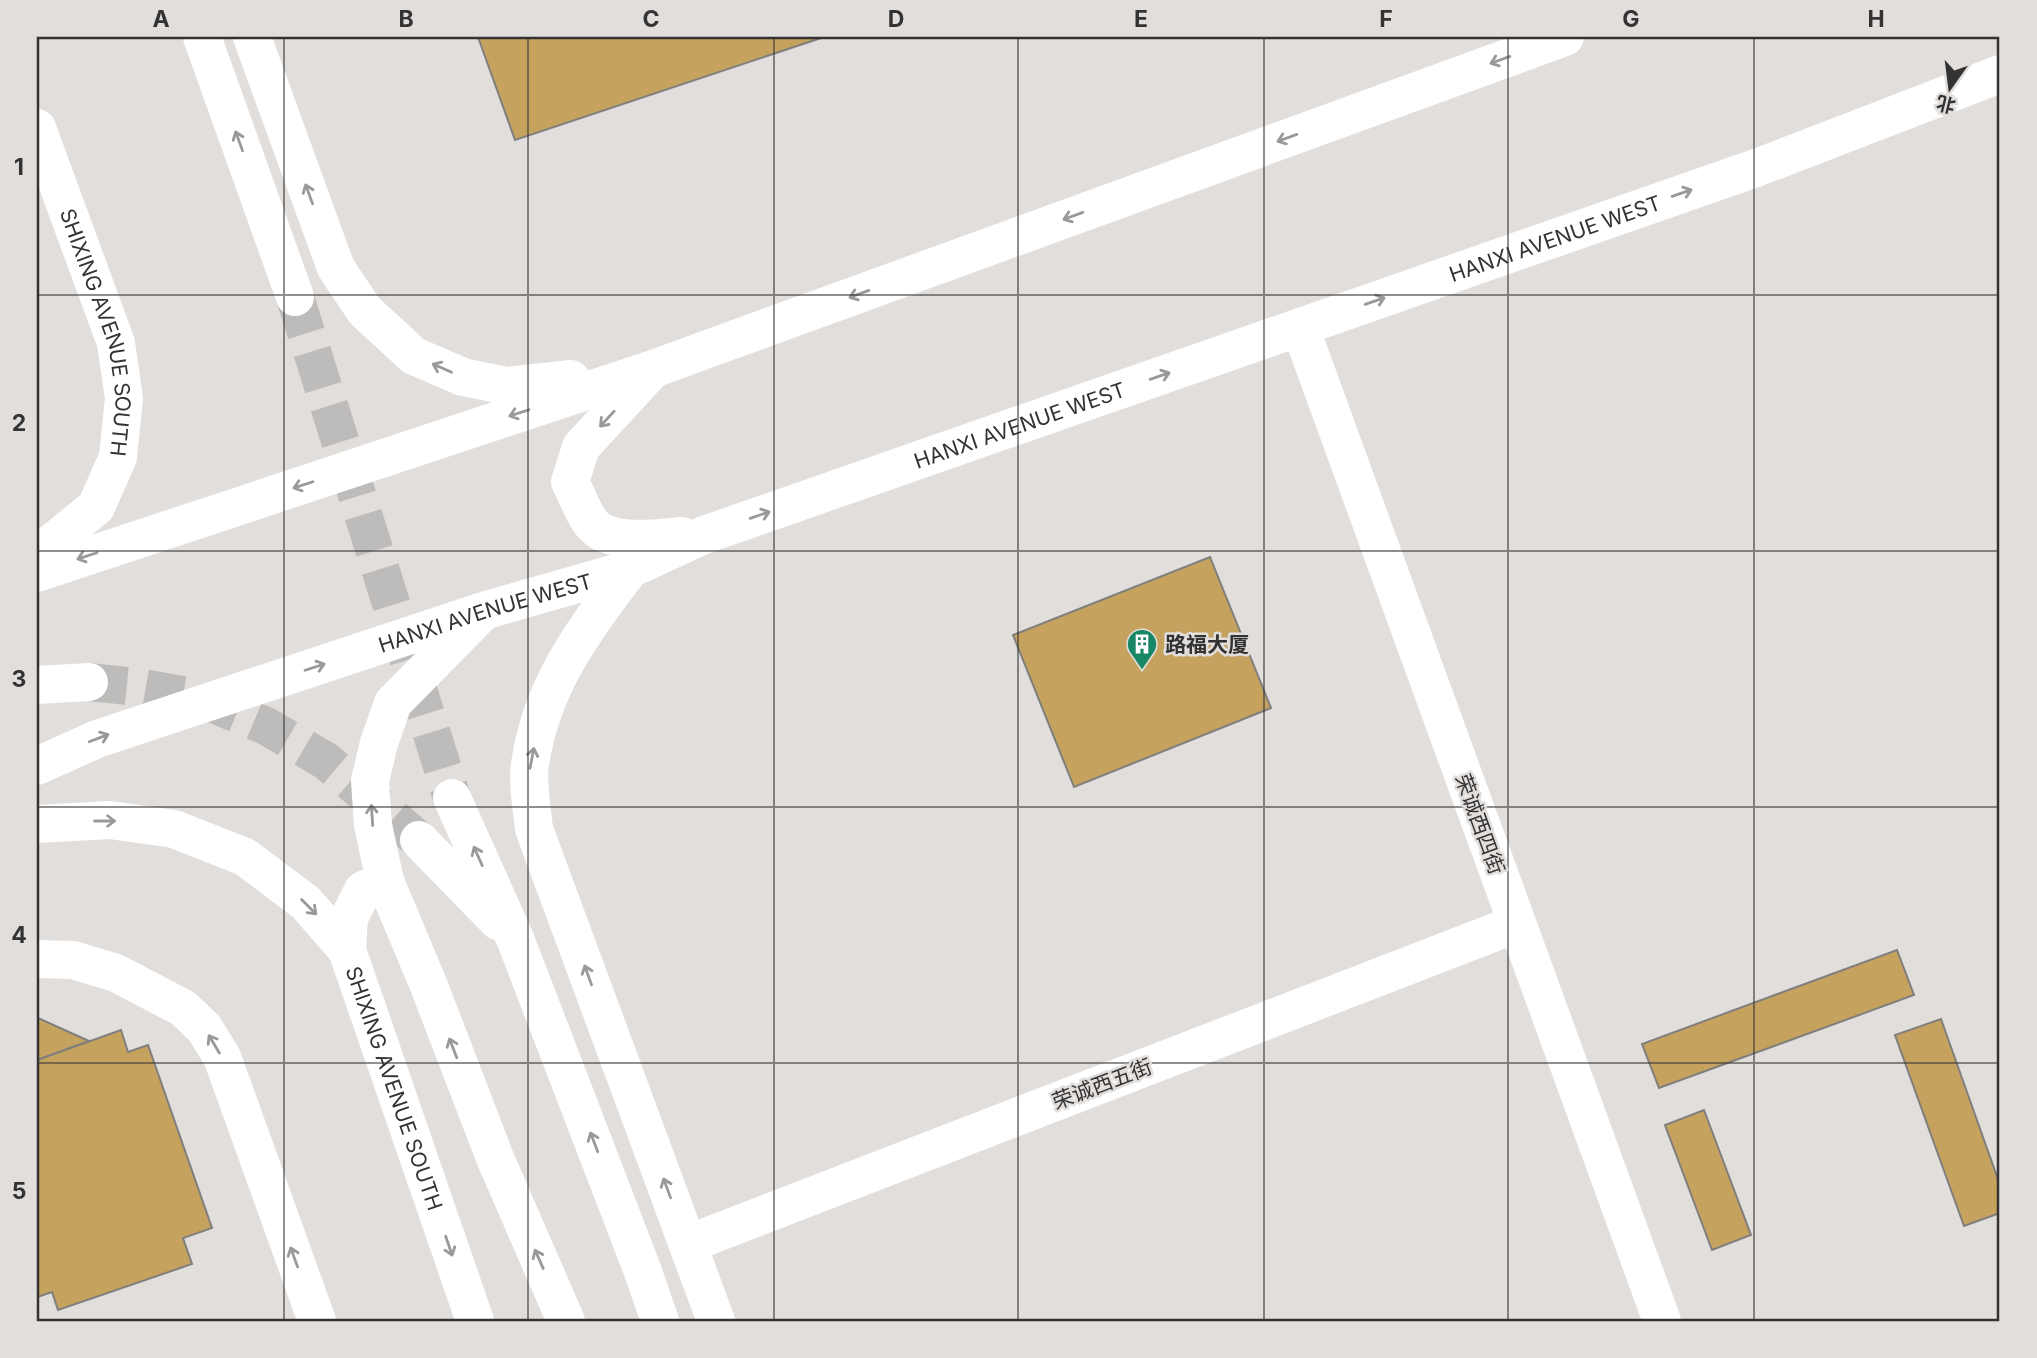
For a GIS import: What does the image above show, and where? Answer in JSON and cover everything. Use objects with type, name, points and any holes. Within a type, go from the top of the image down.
[{"type":"main road","points":[[202,37],[295,297]]},
{"type":"main road","points":[[252,37],[337,268],[365,311],[415,355],[463,377],[507,386],[653,369]]},
{"type":"main road","points":[[37,573],[653,369],[1564,37]]},
{"type":"main road","name":"HANXI AVENUE WEST","points":[[37,766],[97,738],[484,611],[629,569],[704,535],[1756,168],[2000,74]]},
{"type":"main road","name":"SHIXING AVENUE SOUTH","points":[[37,128],[116,342],[124,398],[118,457],[96,508],[37,552]]},
{"type":"main road","name":"荣诚西四街","points":[[1300,327],[1662,1321]]},
{"type":"main road","points":[[653,369],[581,447],[570,482],[589,519],[600,532],[635,540],[704,535]]},
{"type":"main road","points":[[629,569],[574,645],[545,702],[529,766],[534,829],[716,1321]]},
{"type":"main road","points":[[484,611],[393,703],[370,781],[373,825],[385,881],[429,986],[495,1158],[566,1321]]},
{"type":"main road","points":[[37,685],[89,682]]},
{"type":"main road","points":[[452,797],[516,941],[638,1257],[660,1321]]},
{"type":"main road","name":"SHIXING AVENUE SOUTH","points":[[37,824],[110,820],[174,829],[245,857],[306,903],[347,950],[466,1319]]},
{"type":"main road","points":[[419,840],[516,941]]},
{"type":"main road","points":[[347,950],[349,918],[363,890],[385,881]]},
{"type":"main road","name":"荣诚西五街","points":[[688,1244],[1516,924]]},
{"type":"main road","points":[[37,959],[72,960],[116,973],[183,1008],[204,1028],[222,1057],[317,1321]]},
{"type":"building","points":[[478,37],[824,37],[515,140]]},
{"type":"building","name":"路福大厦","points":[[1210,557],[1271,708],[1074,787],[1013,635]]},
{"type":"building","points":[[1897,950],[1914,995],[1659,1088],[1642,1044]]},
{"type":"building","points":[[38,1018],[89,1041],[37,1060]]},
{"type":"building","points":[[1941,1019],[2000,1185],[2000,1213],[1964,1226],[1895,1035]]},
{"type":"building","points":[[121,1030],[128,1052],[148,1045],[212,1228],[183,1238],[192,1264],[58,1310],[52,1292],[37,1297],[37,1060]]},
{"type":"building","points":[[1704,1110],[1751,1235],[1712,1250],[1665,1125]]},
{"type":"tunnel","points":[[295,297],[452,798]]},
{"type":"tunnel","points":[[89,682],[199,698],[266,726],[326,761],[419,840]]},
{"type":"place","name":"路福大厦","points":[[1142,671]]}]
